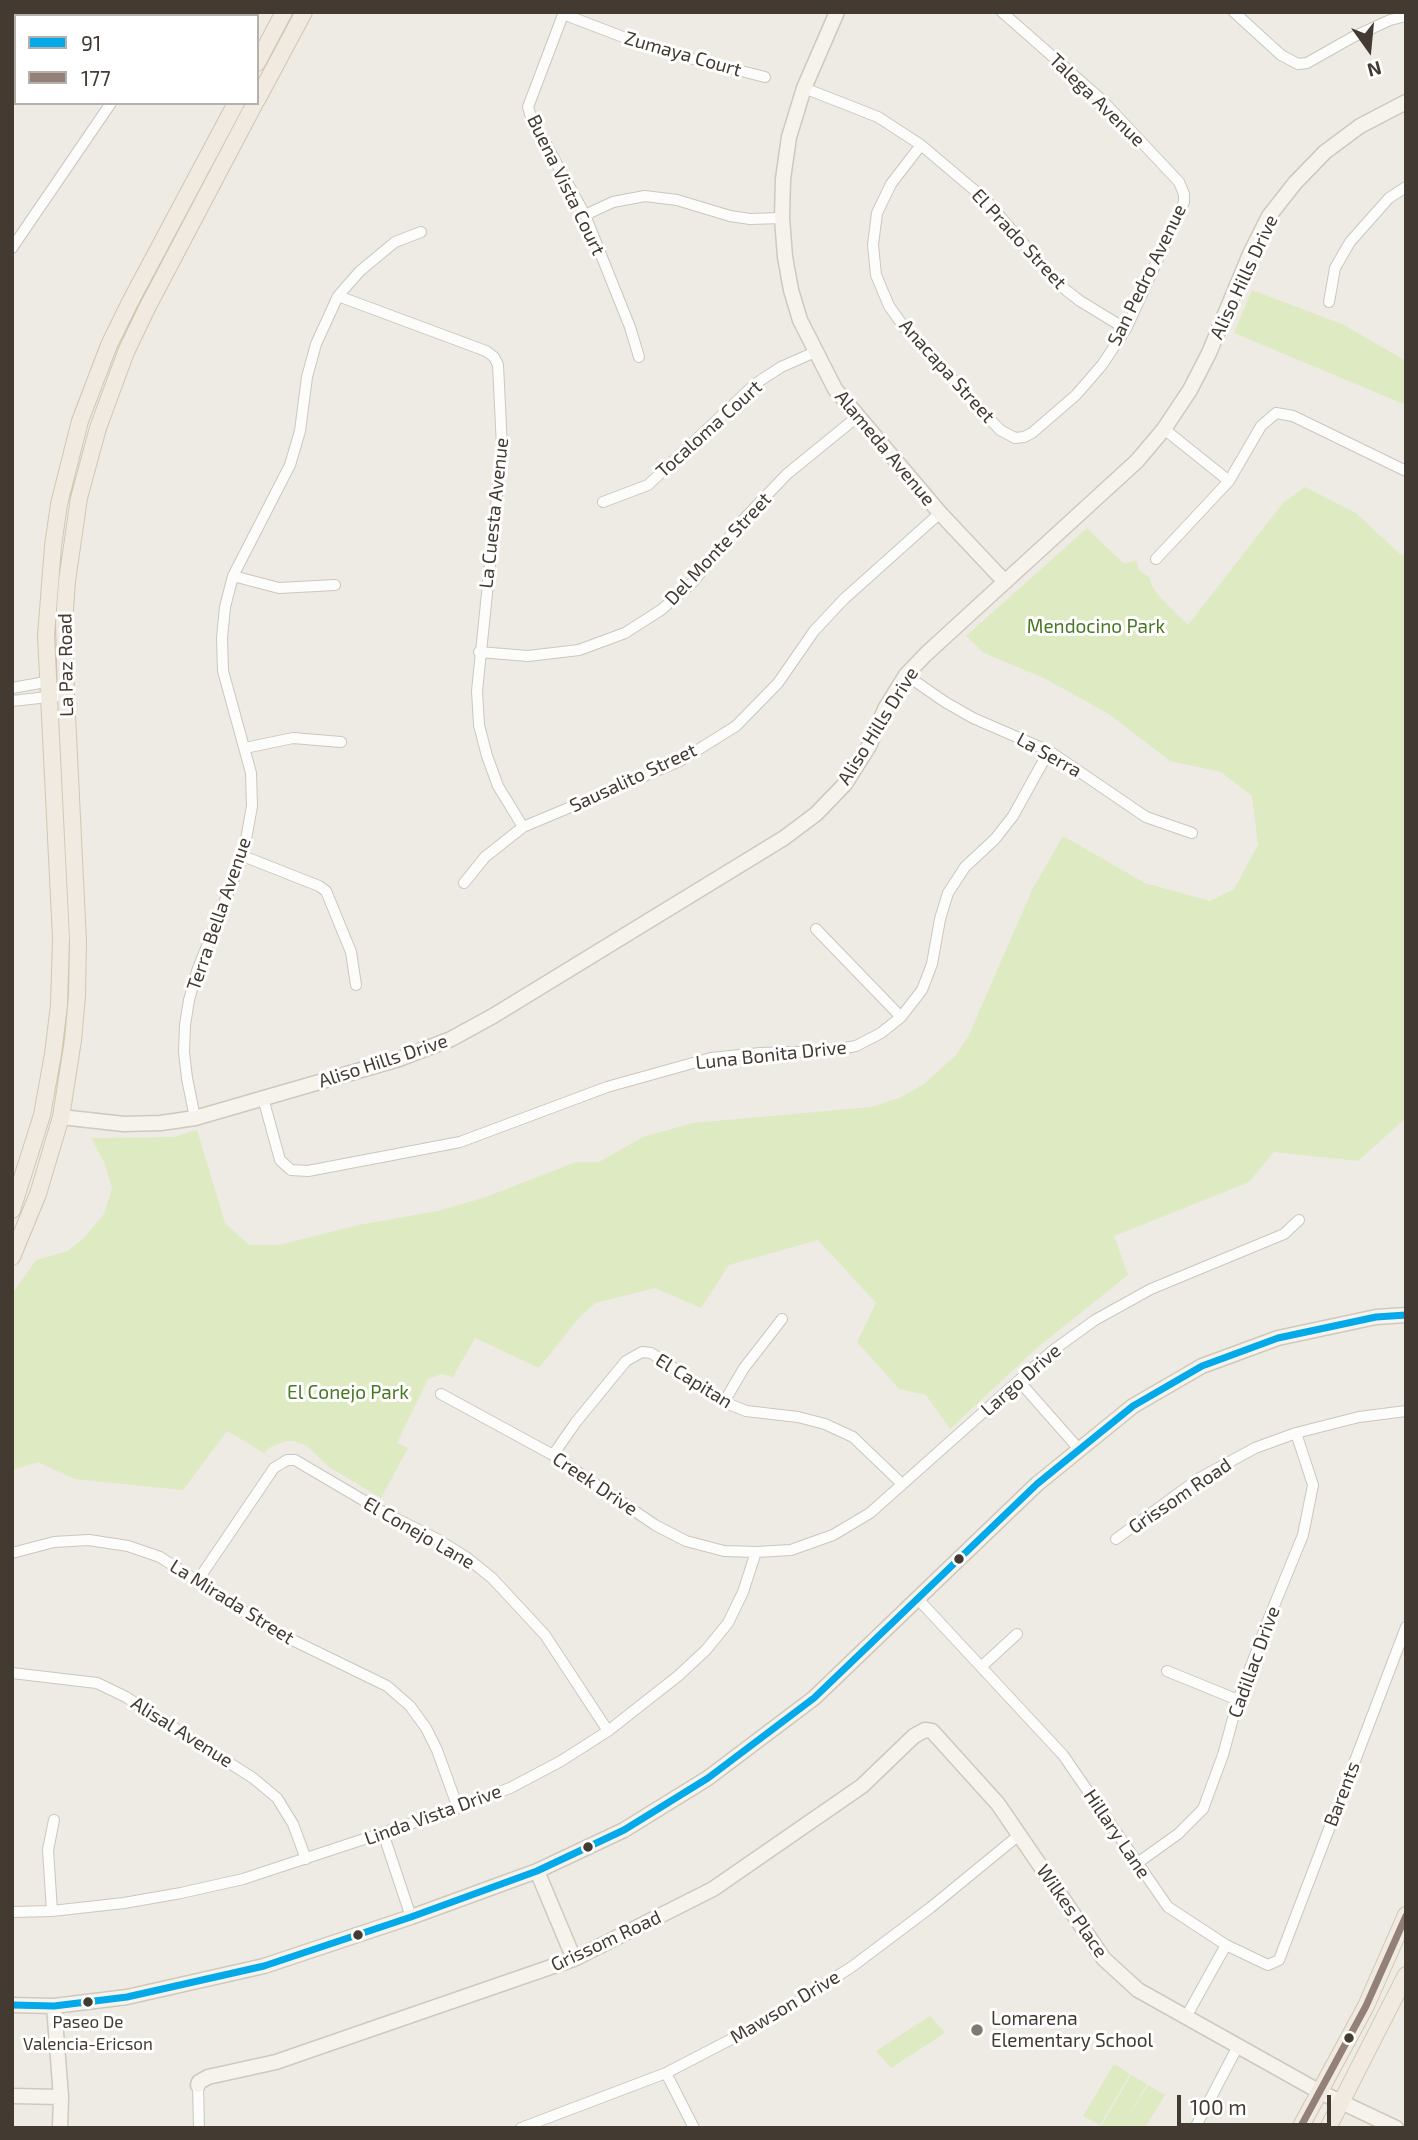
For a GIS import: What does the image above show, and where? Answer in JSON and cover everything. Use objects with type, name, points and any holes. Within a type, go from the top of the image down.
[{"type":"main road","points":[[259,59],[284,12]]},
{"type":"main road","name":"La Paz Road","points":[[259,96],[304,12]]},
{"type":"main road","name":"La Paz Road","points":[[12,1210],[42,1115],[57,1017],[61,938],[46,636],[59,504],[80,421],[110,345],[130,302],[235,105]]},
{"type":"main road","name":"La Paz Road","points":[[12,1257],[38,1194],[61,1117],[73,1040],[78,941],[64,623],[79,498],[110,390],[147,308],[254,105]]},
{"type":"main road","points":[[1300,2128],[1366,2006],[1406,1915]]},
{"type":"main road","points":[[1328,2128],[1406,1975]]},
{"type":"street","name":"Alameda Avenue","points":[[837,12],[804,88],[789,137],[783,179],[782,218],[791,290],[814,352],[835,388],[940,513],[1005,582]]},
{"type":"street","name":"Talega Avenue","points":[[1002,12],[1102,100],[1179,183],[1184,194]]},
{"type":"street","points":[[1234,12],[1281,55],[1298,64],[1307,63],[1390,20],[1406,16]]},
{"type":"street","name":"Zumaya Court","points":[[563,13],[657,50],[765,77]]},
{"type":"street","name":"Buena Vista Court","points":[[563,13],[528,107],[584,215],[630,327],[639,357]]},
{"type":"street","name":"El Prado Street","points":[[804,88],[878,117],[921,145],[986,200],[1057,284],[1126,329]]},
{"type":"street","name":"Aliso Hills Drive","points":[[42,1115],[124,1124],[195,1118],[399,1059],[451,1039],[494,1016],[784,838],[816,814],[845,784],[869,746],[885,709],[906,675],[926,653],[1137,461],[1164,429],[1190,390],[1209,353],[1250,254],[1269,216],[1295,183],[1325,152],[1360,126],[1406,102]]},
{"type":"street","points":[[12,248],[110,105]]},
{"type":"street","name":"Anacapa Street","points":[[921,145],[891,184],[877,213],[873,245],[876,275],[889,306],[904,327],[1000,430],[1016,438]]},
{"type":"street","points":[[1329,302],[1335,268],[1350,242],[1389,198],[1406,187]]},
{"type":"street","name":"San Pedro Avenue","points":[[1016,438],[1032,433],[1076,395],[1102,365],[1126,329],[1181,208],[1184,194]]},
{"type":"street","points":[[584,215],[613,202],[645,196],[677,200],[730,216],[750,219],[782,218]]},
{"type":"street","name":"Terra Bella Avenue","points":[[195,1118],[184,1052],[187,1012],[197,971],[243,856],[252,806],[251,773],[223,671],[225,607],[233,576],[290,465],[300,431],[307,377],[316,344],[338,296],[360,271],[395,242],[421,232]]},
{"type":"street","name":"La Cuesta Avenue","points":[[338,296],[486,351],[494,357],[498,365],[502,447],[477,691],[479,724],[487,756],[498,786],[523,827]]},
{"type":"street","name":"Tocaloma Court","points":[[603,502],[648,485],[755,384],[814,352]]},
{"type":"street","points":[[1156,559],[1229,481],[1261,426],[1276,413],[1293,415],[1406,471]]},
{"type":"street","name":"Del Monte Street","points":[[479,652],[528,656],[579,650],[625,633],[661,610],[693,582],[743,520],[787,474],[857,417]]},
{"type":"street","points":[[1164,429],[1229,481]]},
{"type":"street","name":"Sausalito Street","points":[[464,883],[485,857],[523,827],[680,761],[736,726],[778,683],[814,631],[844,599],[940,513]]},
{"type":"street","points":[[233,576],[279,588],[335,585]]},
{"type":"street","name":"La Serra","points":[[906,675],[973,718],[1048,751],[1146,817],[1192,833]]},
{"type":"street","points":[[12,688],[65,688]]},
{"type":"street","points":[[12,701],[47,689],[65,688]]},
{"type":"street","points":[[244,748],[293,738],[341,742]]},
{"type":"street","name":"Luna Bonita Drive","points":[[263,1098],[280,1160],[291,1170],[308,1171],[460,1142],[607,1087],[710,1058],[829,1051],[856,1046],[881,1033],[901,1017],[922,990],[932,964],[948,893],[965,867],[995,839],[1013,816],[1048,751]]},
{"type":"street","points":[[243,856],[326,891],[351,952],[356,985]]},
{"type":"street","points":[[816,929],[901,1017]]},
{"type":"street","name":"Largo Drive","points":[[755,1552],[791,1550],[833,1535],[870,1513],[1052,1351],[1096,1320],[1151,1289],[1284,1234],[1299,1220]]},
{"type":"street","points":[[12,2005],[54,2006],[127,1997],[264,1966],[537,1871],[624,1830],[708,1778],[814,1698],[1037,1483],[1133,1406],[1166,1385],[1213,1361],[1278,1338],[1376,1317],[1406,1315]]},
{"type":"street","points":[[724,1402],[744,1368],[782,1319]]},
{"type":"street","name":"El Capitan","points":[[553,1455],[626,1361],[642,1352],[651,1353],[724,1402],[746,1411],[798,1416],[825,1424],[853,1437],[902,1484]]},
{"type":"street","points":[[1018,1381],[1078,1448]]},
{"type":"street","name":"Creek Drive","points":[[441,1394],[553,1455],[654,1525],[686,1541],[724,1551],[755,1552]]},
{"type":"street","name":"Grissom Road","points":[[1116,1539],[1198,1479],[1255,1448],[1296,1433],[1359,1417],[1406,1411]]},
{"type":"street","name":"Cadillac Drive","points":[[1136,1864],[1178,1834],[1203,1809],[1223,1755],[1238,1700],[1303,1535],[1313,1485],[1296,1433]]},
{"type":"street","name":"El Conejo Lane","points":[[198,1580],[274,1468],[287,1460],[303,1463],[385,1513],[437,1539],[492,1578],[545,1635],[608,1731]]},
{"type":"street","name":"La Mirada Street","points":[[12,1553],[54,1542],[89,1540],[128,1546],[160,1557],[276,1632],[387,1686],[411,1706],[426,1728],[437,1750],[457,1808]]},
{"type":"street","name":"Linda Vista Drive","points":[[12,1912],[52,1911],[124,1903],[243,1879],[510,1788],[561,1761],[608,1731],[678,1676],[706,1650],[733,1612],[753,1565],[755,1552]]},
{"type":"street","name":"Hillary Lane","points":[[917,1598],[1063,1755],[1168,1907],[1226,1945],[1268,1965],[1279,1960]]},
{"type":"street","name":"Barents","points":[[1279,1960],[1406,1627]]},
{"type":"street","points":[[981,1667],[1017,1634]]},
{"type":"street","points":[[1167,1671],[1238,1700]]},
{"type":"street","name":"Alisal Avenue","points":[[12,1673],[97,1683],[126,1697],[253,1778],[277,1798],[293,1824],[306,1859]]},
{"type":"street","name":"Grissom Road","points":[[198,2085],[208,2077],[275,2062],[574,1959],[713,1889],[862,1786],[921,1731],[933,1731]]},
{"type":"street","name":"Wilkes Place","points":[[933,1731],[998,1804],[1104,1959],[1138,1990],[1342,2104],[1396,2128]]},
{"type":"street","points":[[52,1911],[48,1850],[54,1820]]},
{"type":"street","points":[[383,1833],[411,1917]]},
{"type":"street","name":"Mawson Drive","points":[[521,2128],[666,2073],[772,2018],[853,1966],[930,1908],[1019,1835]]},
{"type":"street","points":[[537,1871],[574,1959]]},
{"type":"street","points":[[1186,2017],[1226,1945]]},
{"type":"street","points":[[54,2006],[61,2097],[60,2128]]},
{"type":"street","points":[[1195,2128],[1238,2046]]},
{"type":"street","points":[[666,2073],[694,2128]]},
{"type":"street","points":[[198,2085],[199,2128]]},
{"type":"street","points":[[12,2096],[61,2097]]},
{"type":"green space","points":[[1252,290],[1344,325],[1406,361],[1406,405],[1234,333]]},
{"type":"green space","points":[[1305,487],[1356,513],[1401,555],[1406,554],[1406,1118],[1358,1161],[1274,1152],[1249,1182],[1114,1236],[1128,1275],[1038,1347],[950,1429],[926,1395],[899,1389],[857,1342],[876,1303],[818,1240],[729,1265],[701,1308],[655,1288],[595,1303],[578,1319],[539,1368],[475,1338],[453,1377],[442,1374],[428,1379],[397,1443],[408,1448],[381,1498],[329,1467],[307,1446],[285,1441],[264,1453],[227,1431],[183,1490],[74,1479],[38,1462],[12,1470],[12,1294],[36,1260],[68,1251],[84,1238],[104,1214],[112,1189],[105,1164],[91,1138],[173,1137],[197,1130],[225,1223],[249,1245],[279,1245],[358,1225],[438,1211],[486,1197],[576,1162],[599,1162],[643,1137],[693,1123],[871,1107],[899,1098],[924,1084],[956,1055],[968,1037],[1033,888],[1063,836],[1145,883],[1210,901],[1234,889],[1258,845],[1252,796],[1221,772],[1170,761],[1109,714],[1046,679],[984,653],[966,636],[1087,528],[1124,564],[1136,560],[1139,570],[1149,577],[1160,597],[1188,625],[1283,503]]},
{"type":"green space","points":[[930,2016],[945,2033],[891,2068],[876,2051]]},
{"type":"green space","points":[[1114,2064],[1130,2074],[1100,2125],[1083,2116]]},
{"type":"green space","points":[[1131,2075],[1147,2084],[1125,2122],[1148,2085],[1165,2095],[1145,2128],[1103,2128],[1101,2126]]},
{"type":"transit line","name":"91","points":[[12,2005],[54,2006],[127,1997],[264,1966],[537,1871],[624,1830],[708,1778],[814,1698],[1037,1484],[1133,1406],[1202,1366],[1278,1338],[1376,1317],[1406,1315]]},
{"type":"transit line","name":"177","points":[[1300,2128],[1366,2006],[1406,1916]]},
{"type":"place","name":"Paseo De Valencia-Ericson","points":[[88,2002]]},
{"type":"place","name":"Lomarena Elementary School","points":[[977,2030]]},
{"type":"park label","name":"Mendocino Park","points":[[1096,627]]},
{"type":"park label","name":"El Conejo Park","points":[[348,1393]]}]
